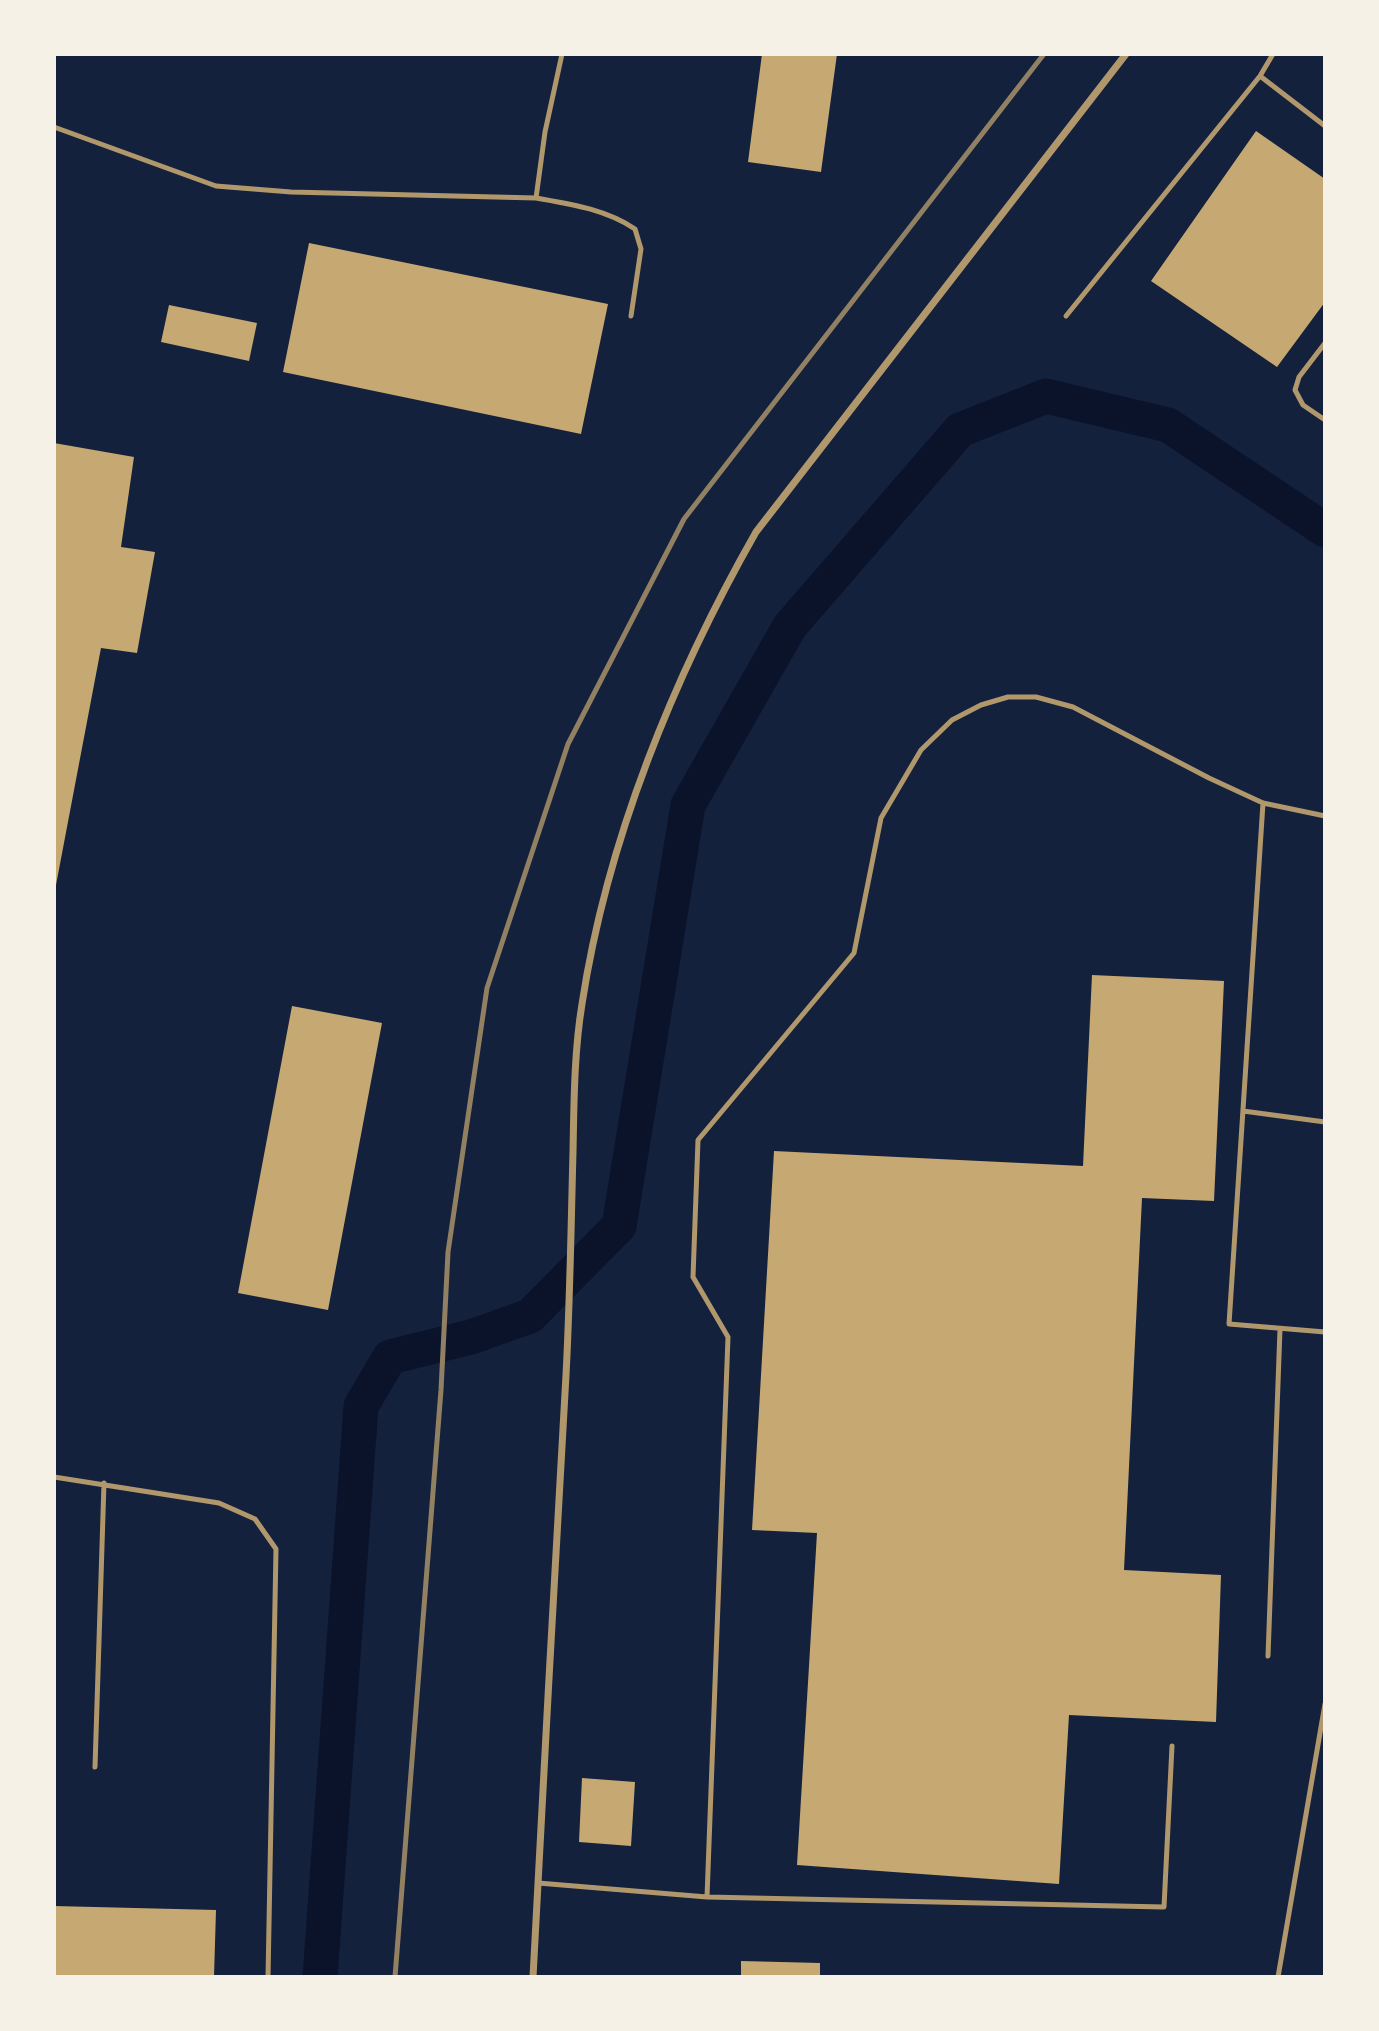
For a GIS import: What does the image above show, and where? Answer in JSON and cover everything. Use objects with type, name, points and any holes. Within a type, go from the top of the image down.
[{"type":"street","points":[[533,1977],[566,1368],[576,1064],[591,954],[622,835],[646,765],[696,646],[755,532],[1126,54]]},
{"type":"lane","points":[[536,198],[545,132],[562,54]]},
{"type":"lane","points":[[1066,316],[1260,76],[1273,54]]},
{"type":"lane","points":[[1260,76],[1325,126]]},
{"type":"lane","points":[[54,127],[216,186],[290,192],[536,198],[575,205],[619,218],[635,229],[641,249],[631,316]]},
{"type":"lane","points":[[1325,342],[1299,377],[1295,390],[1303,405],[1325,420]]},
{"type":"lane","points":[[707,1897],[728,1338],[693,1277],[698,1140],[854,953],[881,818],[921,750],[952,720],[981,705],[1008,697],[1036,697],[1073,707],[1263,803],[1325,816]]},
{"type":"lane","points":[[1263,803],[1229,1324],[1325,1332]]},
{"type":"lane","points":[[1243,1111],[1325,1122]]},
{"type":"lane","points":[[1268,1656],[1280,1329]]},
{"type":"lane","points":[[54,1477],[219,1503],[255,1520],[276,1549],[268,1977]]},
{"type":"lane","points":[[95,1767],[104,1483]]},
{"type":"lane","points":[[1278,1977],[1325,1703]]},
{"type":"lane","points":[[538,1883],[707,1897],[1164,1908],[1172,1746]]},
{"type":"building","points":[[762,54],[837,54],[821,172],[748,162]]},
{"type":"building","points":[[1256,131],[1325,179],[1325,302],[1277,367],[1151,281]]},
{"type":"building","points":[[309,243],[608,304],[581,434],[283,372]]},
{"type":"building","points":[[169,305],[257,323],[249,361],[161,342]]},
{"type":"building","points":[[54,443],[134,457],[121,547],[155,552],[137,653],[101,648],[56,885]]},
{"type":"building","points":[[1092,975],[1224,981],[1214,1201],[1142,1198],[1124,1570],[1221,1575],[1216,1722],[1069,1715],[1059,1884],[797,1865],[817,1533],[752,1530],[774,1151],[1083,1166]]},
{"type":"building","points":[[292,1006],[382,1023],[328,1310],[238,1293]]},
{"type":"building","points":[[582,1778],[635,1782],[631,1846],[579,1842]]},
{"type":"building","points":[[54,1906],[216,1910],[214,1977],[54,1977]]},
{"type":"building","points":[[741,1961],[820,1963],[820,1977],[741,1977]]},
{"type":"waterway","points":[[320,1977],[361,1406],[390,1357],[471,1337],[530,1316],[619,1226],[688,805],[790,626],[960,430],[1046,396],[1168,425],[1325,530]]},
{"type":"railway","points":[[395,1977],[441,1390],[448,1252],[487,988],[568,744],[684,519],[1044,54]]}]
